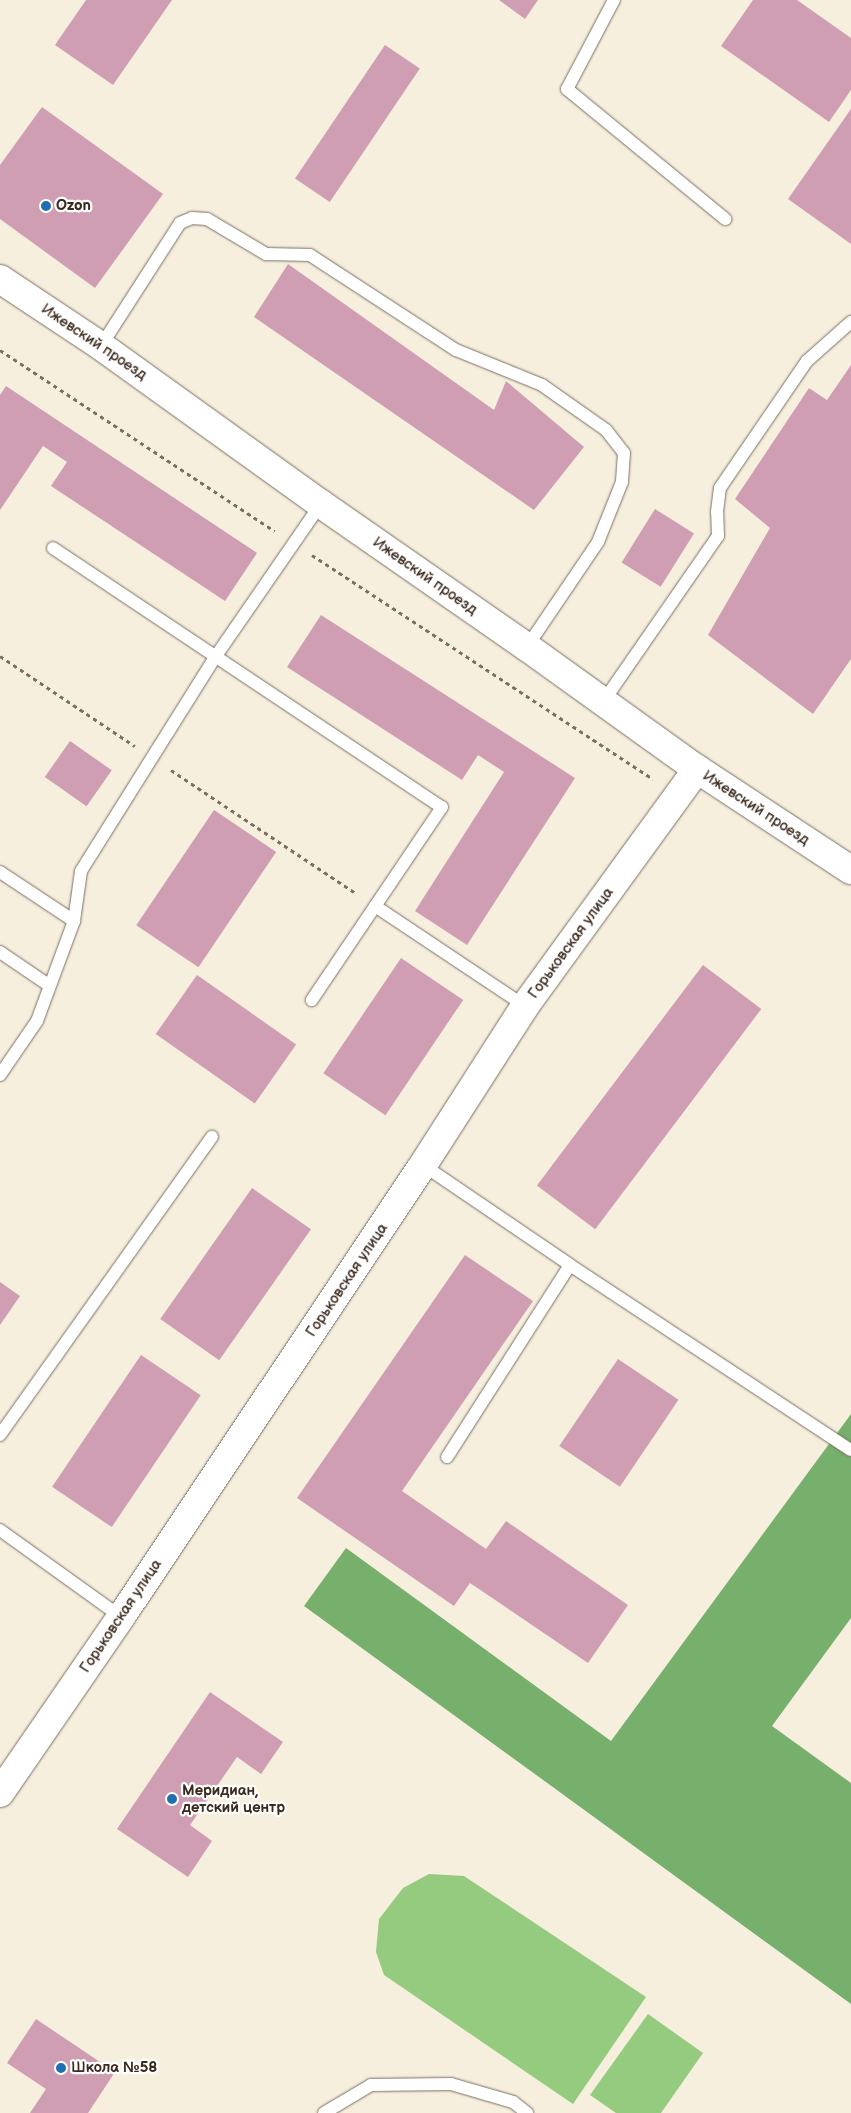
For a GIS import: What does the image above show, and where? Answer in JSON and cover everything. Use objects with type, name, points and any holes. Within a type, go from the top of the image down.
[{"type":"street","name":"Ижевский проезд","points":[[0,279],[101,346],[321,504],[527,647],[697,769],[851,870]]},
{"type":"street","name":"Горьковская улица","points":[[0,1793],[121,1617],[423,1165],[525,1006],[697,769]]},
{"type":"lane","points":[[614,0],[568,89],[725,219]]},
{"type":"lane","points":[[101,346],[180,223],[192,218],[207,219],[266,254],[310,256],[456,350],[542,385],[606,430],[624,453],[622,482],[598,542],[527,647]]},
{"type":"lane","points":[[603,702],[718,536],[716,512],[720,488],[807,360],[851,322]]},
{"type":"lane","points":[[0,1075],[37,1021],[74,921],[80,871],[216,656],[321,504]]},
{"type":"lane","points":[[53,548],[442,807],[312,1000]]},
{"type":"lane","points":[[0,872],[74,921]]},
{"type":"lane","points":[[375,906],[525,1006]]},
{"type":"lane","points":[[0,952],[50,986]]},
{"type":"lane","points":[[0,1435],[212,1137]]},
{"type":"lane","points":[[423,1165],[570,1265],[851,1450]]},
{"type":"lane","points":[[447,1457],[570,1265]]},
{"type":"lane","points":[[0,1530],[121,1617]]},
{"type":"lane","points":[[324,2113],[371,2085],[452,2084],[513,2102],[527,2113]]},
{"type":"path","points":[[0,350],[678,796]]},
{"type":"path","points":[[0,656],[375,906]]},
{"type":"green space","points":[[851,1414],[851,1618],[772,1726],[851,1783],[851,2004],[304,1606],[346,1548],[611,1741]]},
{"type":"green space","points":[[429,1874],[464,1876],[646,1997],[573,2104],[384,1975],[376,1952],[379,1919],[403,1888]]},
{"type":"green space","points":[[648,2014],[703,2053],[661,2113],[616,2113],[590,2095]]},
{"type":"building","points":[[86,0],[172,0],[113,85],[55,45]]},
{"type":"building","points":[[499,0],[538,0],[525,19]]},
{"type":"building","points":[[753,0],[797,0],[851,38],[851,90],[829,122],[721,46]]},
{"type":"building","points":[[385,45],[420,68],[330,202],[295,178]]},
{"type":"building","points":[[42,107],[163,194],[95,288],[0,219],[0,165]]},
{"type":"building","points":[[851,109],[851,244],[788,199]]},
{"type":"building","points":[[288,264],[494,410],[506,381],[584,447],[534,510],[254,317]]},
{"type":"building","points":[[851,365],[851,659],[813,714],[708,635],[770,528],[735,499],[809,388],[827,400]]},
{"type":"building","points":[[6,386],[257,553],[225,601],[51,486],[67,462],[43,446],[0,510],[0,395]]},
{"type":"building","points":[[655,509],[694,533],[661,587],[622,562]]},
{"type":"building","points":[[321,615],[575,778],[467,945],[415,911],[504,772],[478,755],[462,780],[287,667]]},
{"type":"building","points":[[70,741],[112,770],[87,806],[45,777]]},
{"type":"building","points":[[214,810],[276,852],[198,967],[136,925]]},
{"type":"building","points":[[401,958],[463,1000],[385,1115],[323,1073]]},
{"type":"building","points":[[703,965],[761,1009],[595,1229],[537,1185]]},
{"type":"building","points":[[197,975],[296,1044],[255,1103],[156,1034]]},
{"type":"building","points":[[252,1188],[311,1229],[219,1360],[160,1319]]},
{"type":"building","points":[[465,1255],[533,1301],[402,1491],[486,1549],[506,1521],[628,1605],[588,1663],[470,1583],[454,1606],[297,1498]]},
{"type":"building","points":[[0,1282],[20,1296],[0,1325]]},
{"type":"building","points":[[141,1355],[201,1395],[112,1527],[52,1487]]},
{"type":"building","points":[[618,1359],[679,1400],[620,1487],[559,1446]]},
{"type":"building","name":"Меридиан, детский центр","points":[[210,1692],[283,1742],[261,1774],[237,1757],[190,1825],[212,1841],[188,1877],[117,1829]]},
{"type":"building","name":"Школа №58","points":[[36,2019],[115,2072],[88,2113],[30,2113],[46,2089],[7,2063]]},
{"type":"place","name":"Ozon","points":[[46,206]]},
{"type":"place","name":"Меридиан, детский центр","points":[[172,1799]]},
{"type":"place","name":"Школа №58","points":[[61,2068]]}]
